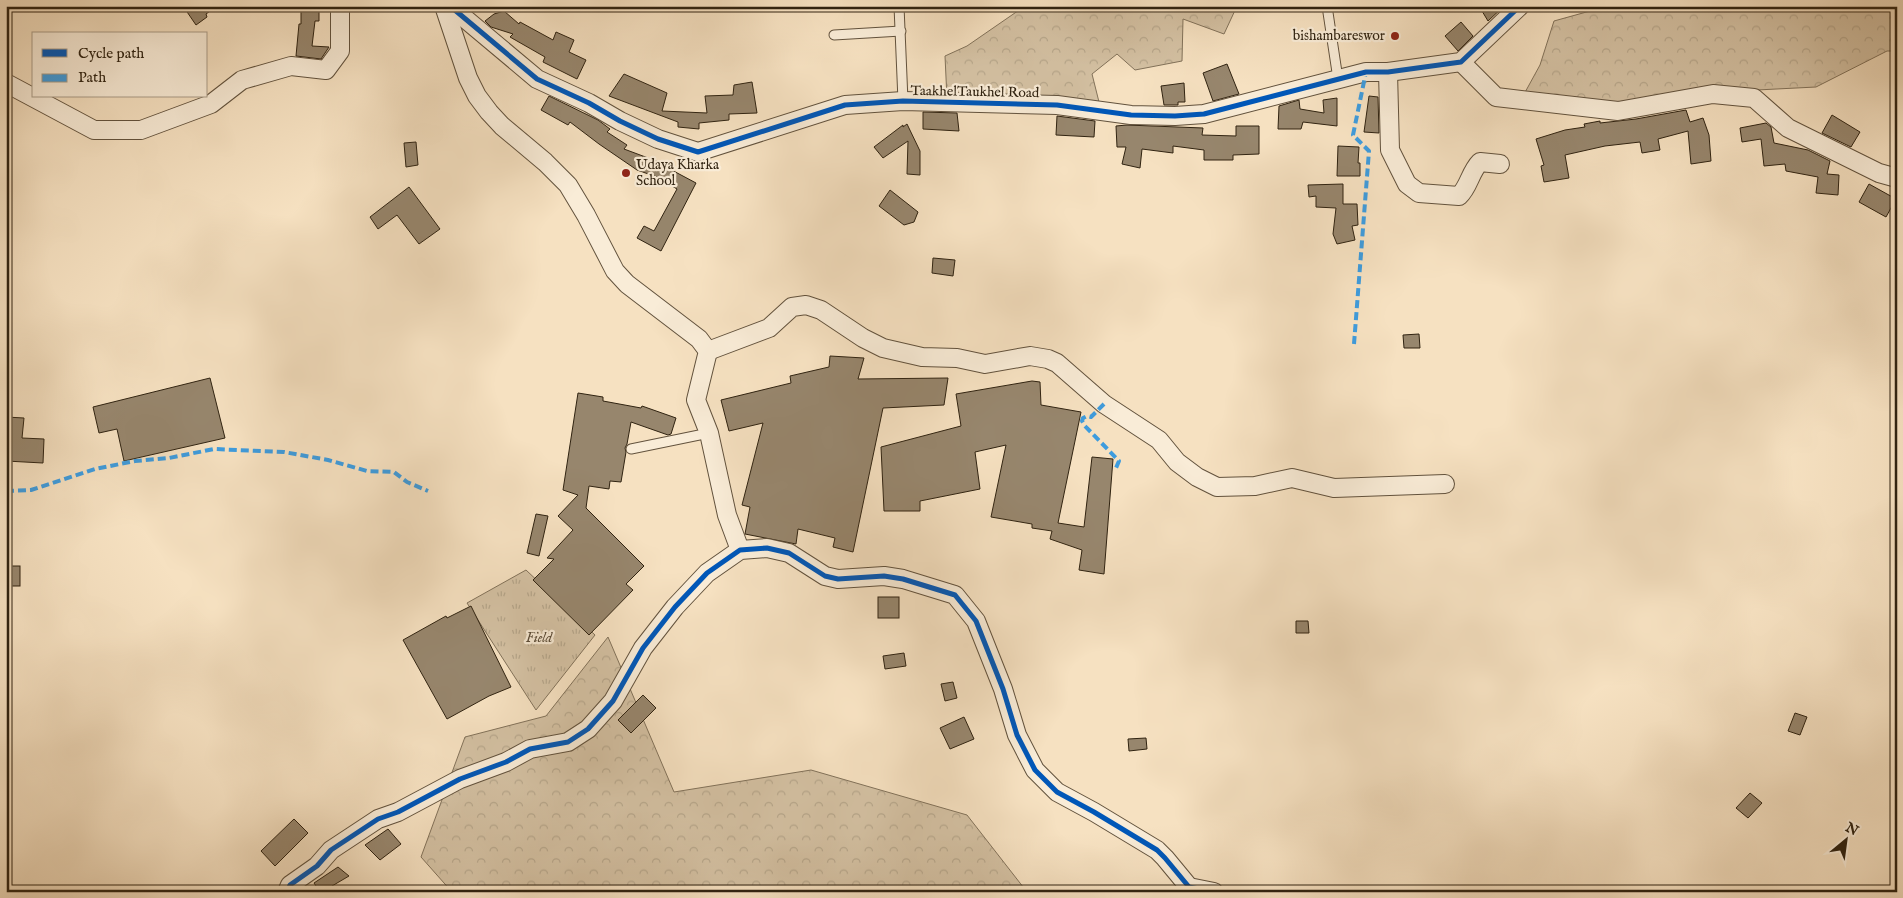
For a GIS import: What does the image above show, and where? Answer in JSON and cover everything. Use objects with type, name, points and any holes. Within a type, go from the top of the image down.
[{"type":"street","points":[[33,98],[94,130],[141,130],[211,104],[242,80],[291,66],[326,70],[340,51],[340,6]]},
{"type":"street","points":[[444,6],[468,78],[488,112],[568,185],[615,271],[627,284],[699,338],[708,351],[696,400],[709,433],[727,514],[740,550]]},
{"type":"street","name":"TaakhelTaukhel Road","points":[[450,6],[537,79],[589,103],[620,121],[658,139],[698,152],[846,105],[903,101],[1056,105],[1131,115],[1174,116],[1204,114],[1366,72],[1388,72],[1461,62]]},
{"type":"street","points":[[1520,6],[1461,62],[1496,97],[1618,111],[1713,94],[1754,98],[1788,128],[1879,173],[1897,178]]},
{"type":"street","points":[[1388,72],[1390,150],[1407,184],[1419,193],[1459,196],[1466,190],[1475,167],[1480,162],[1500,164]]},
{"type":"street","points":[[6,84],[32,98]]},
{"type":"street","points":[[708,351],[769,328],[792,307],[806,306],[821,310],[863,338],[883,348],[985,364],[1030,356],[1048,359],[1057,363],[1104,404],[1159,440],[1178,462],[1197,477],[1217,487],[1255,486],[1292,478],[1334,488],[1445,484]]},
{"type":"street","points":[[287,892],[290,885],[317,866],[331,850],[378,819],[398,812],[460,779],[506,762],[530,749],[568,742],[588,729],[612,701],[643,648],[675,607],[707,573],[740,550],[767,548],[789,553],[815,571],[826,576],[838,579],[884,576],[902,579],[955,595],[976,621],[1003,689],[1017,735],[1035,770],[1057,792],[1157,850],[1190,887],[1214,892]]},
{"type":"lane","points":[[899,6],[903,101]]},
{"type":"lane","points":[[1327,6],[1338,79]]},
{"type":"lane","points":[[834,34],[900,31]]},
{"type":"lane","points":[[631,449],[709,433]]},
{"type":"green space","points":[[1025,6],[1237,6],[1224,34],[1183,19],[1182,61],[1135,70],[1117,54],[1092,74],[1100,106],[947,99],[945,56],[967,46]]},
{"type":"green space","points":[[1608,6],[1897,6],[1897,51],[1887,51],[1816,87],[1757,90],[1716,86],[1621,102],[1523,96],[1540,65],[1554,21]]},
{"type":"green space","name":"Field","points":[[526,570],[595,635],[536,710],[467,603]]},
{"type":"green space","points":[[608,637],[674,792],[811,770],[967,815],[1027,892],[452,892],[421,857],[465,737],[546,716]]},
{"type":"building","points":[[183,6],[217,6],[196,25]]},
{"type":"building","points":[[301,6],[319,6],[319,21],[315,21],[312,46],[329,47],[321,59],[296,56],[299,24],[301,24]]},
{"type":"building","points":[[1479,6],[1504,6],[1488,21]]},
{"type":"building","points":[[504,11],[519,24],[520,22],[553,40],[556,32],[574,40],[569,52],[586,60],[577,79],[543,62],[545,57],[510,37],[513,34],[491,27],[485,21],[494,14]]},
{"type":"building","points":[[1461,22],[1473,36],[1458,51],[1445,36]]},
{"type":"building","points":[[1227,64],[1239,94],[1213,101],[1203,73]]},
{"type":"building","points":[[624,74],[667,93],[662,111],[707,113],[705,96],[733,95],[734,85],[752,82],[757,113],[729,114],[729,120],[699,123],[699,129],[678,127],[678,122],[609,96]]},
{"type":"building","points":[[1184,83],[1185,102],[1178,102],[1178,105],[1164,105],[1161,86]]},
{"type":"building","points":[[549,96],[598,120],[610,129],[607,132],[627,145],[624,149],[667,165],[666,167],[696,183],[661,251],[637,238],[644,226],[654,231],[677,189],[657,177],[637,170],[570,122],[568,125],[541,110]]},
{"type":"building","points":[[1369,96],[1378,97],[1379,133],[1364,132]]},
{"type":"building","points":[[1337,98],[1337,126],[1303,122],[1301,129],[1278,129],[1279,106],[1299,100],[1300,109],[1324,113],[1323,100]]},
{"type":"building","points":[[1686,110],[1690,122],[1703,118],[1709,135],[1711,161],[1691,164],[1688,131],[1658,139],[1660,150],[1642,153],[1640,142],[1605,146],[1565,155],[1569,178],[1544,182],[1541,166],[1544,165],[1536,139],[1565,130],[1585,127],[1584,124],[1636,119]]},
{"type":"building","points":[[923,112],[957,113],[959,131],[923,129]]},
{"type":"building","points":[[1832,115],[1860,132],[1851,147],[1822,133]]},
{"type":"building","points":[[1057,116],[1095,121],[1094,137],[1056,135]]},
{"type":"building","points":[[1766,123],[1771,127],[1774,143],[1808,150],[1830,161],[1827,174],[1839,175],[1838,195],[1816,193],[1818,177],[1786,171],[1785,164],[1764,166],[1761,139],[1742,142],[1740,128]]},
{"type":"building","points":[[907,124],[920,151],[920,175],[907,174],[908,141],[883,158],[874,147]]},
{"type":"building","points":[[1116,126],[1203,128],[1202,135],[1236,136],[1236,126],[1259,126],[1259,154],[1233,155],[1233,160],[1204,160],[1204,150],[1173,146],[1173,153],[1142,149],[1140,168],[1122,164],[1126,147],[1117,147]]},
{"type":"building","points":[[416,142],[418,165],[406,167],[404,143]]},
{"type":"building","points":[[1338,146],[1359,147],[1358,163],[1360,163],[1360,176],[1337,176]]},
{"type":"building","points":[[1343,184],[1343,204],[1357,204],[1358,225],[1352,226],[1355,240],[1337,244],[1333,234],[1336,208],[1316,207],[1316,196],[1309,197],[1308,185]]},
{"type":"building","points":[[1869,184],[1896,199],[1886,217],[1859,202]]},
{"type":"building","points":[[409,187],[440,229],[419,244],[397,215],[378,229],[370,217]]},
{"type":"building","points":[[890,190],[918,212],[914,222],[904,225],[879,206]]},
{"type":"building","points":[[933,258],[955,260],[953,276],[932,273]]},
{"type":"building","points":[[1419,334],[1420,348],[1404,348],[1403,335]]},
{"type":"building","points":[[830,356],[864,358],[858,379],[948,378],[944,405],[883,408],[853,552],[833,547],[835,538],[798,529],[796,544],[745,534],[750,507],[742,505],[763,423],[729,431],[721,400],[791,383],[790,376],[829,367]]},
{"type":"building","points":[[210,378],[225,438],[124,461],[117,429],[99,433],[93,407]]},
{"type":"building","points":[[1032,381],[1040,382],[1041,405],[1081,412],[1058,523],[1084,527],[1092,457],[1113,459],[1104,574],[1079,570],[1082,550],[1050,539],[1052,531],[1032,528],[1032,524],[991,517],[1006,445],[975,452],[980,489],[920,501],[920,511],[884,511],[881,447],[961,426],[956,394]]},
{"type":"building","points":[[578,393],[603,397],[603,401],[641,408],[642,406],[676,418],[671,434],[668,435],[631,422],[625,448],[621,482],[610,481],[609,489],[589,486],[586,508],[644,566],[626,584],[633,590],[589,635],[533,580],[554,559],[547,558],[573,530],[558,516],[578,495],[563,490]]},
{"type":"building","points":[[6,417],[24,418],[22,438],[44,439],[43,463],[6,461]]},
{"type":"building","points":[[536,514],[548,516],[539,556],[527,553]]},
{"type":"building","points":[[6,566],[20,566],[20,586],[6,586]]},
{"type":"building","points":[[878,597],[899,597],[899,618],[878,618]]},
{"type":"building","points":[[471,606],[511,687],[489,696],[447,719],[403,640],[446,616],[447,618]]},
{"type":"building","points":[[1296,621],[1308,621],[1309,633],[1296,633]]},
{"type":"building","points":[[904,653],[906,666],[885,669],[883,656]]},
{"type":"building","points":[[953,682],[957,698],[945,701],[941,684]]},
{"type":"building","points":[[643,695],[656,708],[631,733],[618,720]]},
{"type":"building","points":[[1795,713],[1807,717],[1800,735],[1788,731]]},
{"type":"building","points":[[964,717],[974,739],[950,749],[940,728]]},
{"type":"building","points":[[1146,738],[1147,749],[1129,751],[1128,739]]},
{"type":"building","points":[[1750,793],[1762,803],[1748,818],[1736,808]]},
{"type":"building","points":[[294,819],[308,833],[275,866],[261,851]]},
{"type":"building","points":[[388,829],[401,844],[380,860],[365,845]]},
{"type":"building","points":[[338,867],[349,876],[332,886],[336,892],[320,892],[314,883]]},
{"type":"marked path","points":[[1354,344],[1369,151],[1353,135],[1366,72]]},
{"type":"marked path","points":[[1104,404],[1091,417],[1087,416],[1082,421],[1119,461],[1116,468]]},
{"type":"marked path","points":[[6,491],[31,490],[95,469],[214,449],[284,452],[328,460],[367,471],[394,472],[407,482],[428,491]]},
{"type":"cycle path","points":[[450,6],[537,79],[589,103],[620,121],[658,139],[698,152],[845,105],[903,101],[1057,105],[1131,115],[1175,116],[1204,114],[1366,72],[1388,72],[1461,62],[1520,6]]},
{"type":"cycle path","points":[[287,892],[290,885],[317,866],[331,850],[378,819],[398,812],[460,779],[506,762],[530,749],[568,742],[588,729],[613,701],[643,648],[675,607],[707,573],[740,550],[767,548],[789,553],[825,576],[838,579],[884,576],[903,579],[955,595],[976,621],[1003,689],[1017,735],[1035,770],[1057,792],[1157,850],[1189,887],[1214,892]]},
{"type":"place","name":"bishambareswor","points":[[1395,36]]},
{"type":"place","name":"Udaya Kharka School","points":[[626,173]]}]
